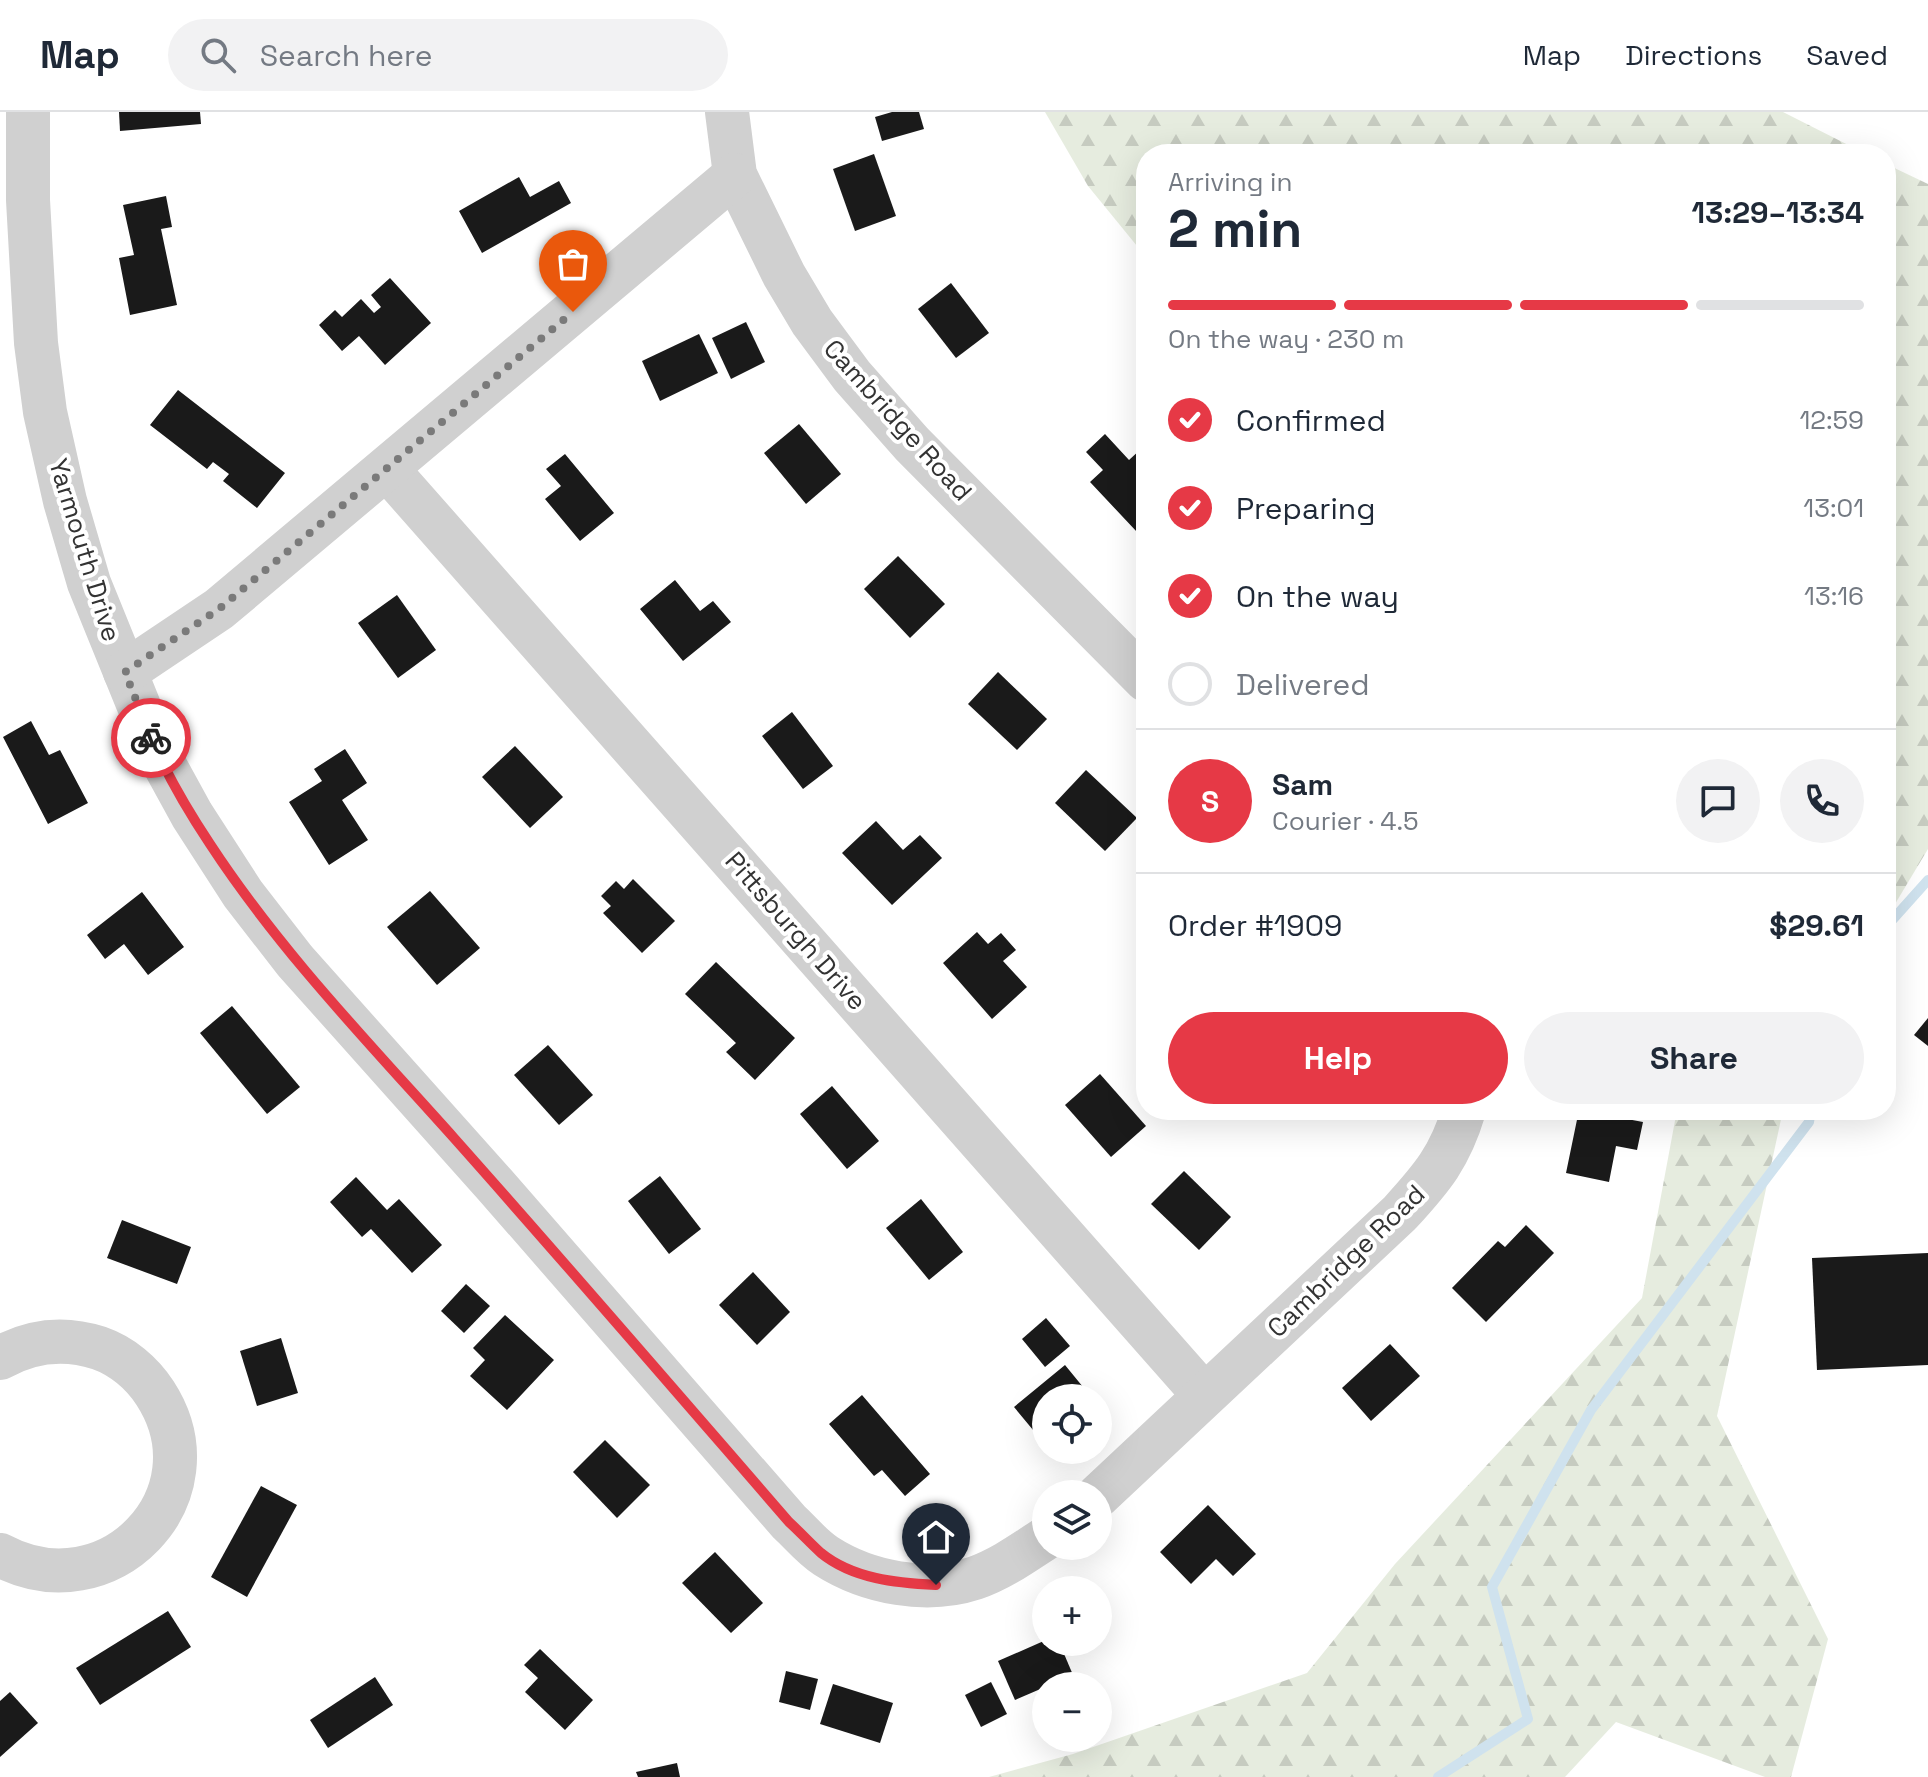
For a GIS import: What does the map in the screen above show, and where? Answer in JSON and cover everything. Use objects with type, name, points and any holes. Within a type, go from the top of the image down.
[{"type":"street","name":"Yarmouth Drive","points":[[28,112],[14,199],[45,412],[65,501],[89,583],[158,753],[192,815],[243,894],[295,961],[789,1522],[824,1555],[858,1572],[897,1583],[936,1585],[974,1578],[1032,1547]]},
{"type":"street","name":"Cambridge Road","points":[[727,112],[735,175],[784,275],[812,322],[852,376],[912,444],[1136,670]]},
{"type":"street","points":[[125,672],[219,609],[735,175]]},
{"type":"street","name":"Pittsburgh Drive","points":[[387,469],[1204,1395]]},
{"type":"street","name":"Cambridge Road","points":[[1204,1395],[1400,1213],[1436,1174],[1457,1135],[1461,1120]]},
{"type":"street","points":[[0,1358],[30,1344],[68,1341],[87,1344],[122,1359],[150,1385],[160,1401],[173,1437],[174,1456],[173,1475],[161,1510],[138,1541],[107,1562],[51,1572],[24,1566],[0,1555]]},
{"type":"street","points":[[1112,1483],[1204,1395]]},
{"type":"green space","points":[[1045,112],[1783,112],[1846,144],[1136,144],[1136,245],[1088,186]]},
{"type":"green space","points":[[1896,169],[1928,184],[1928,849],[1896,902]]},
{"type":"green space","points":[[1675,1120],[1781,1120],[1717,1416],[1828,1639],[1791,1777],[1765,1777],[1616,1722],[1565,1777],[989,1777],[1079,1752],[1112,1752],[1112,1740],[1307,1673],[1395,1564],[1642,1298]]},
{"type":"building","points":[[119,112],[200,112],[201,124],[120,131]]},
{"type":"building","points":[[892,112],[919,112],[924,129],[882,141],[875,117]]},
{"type":"building","points":[[874,154],[896,216],[855,231],[833,169]]},
{"type":"building","points":[[519,177],[530,197],[559,181],[571,203],[482,253],[459,211]]},
{"type":"building","points":[[166,196],[172,227],[161,229],[177,305],[130,315],[119,258],[134,255],[123,205]]},
{"type":"building","points":[[390,278],[431,323],[385,365],[359,336],[342,351],[319,325],[335,310],[342,317],[361,299],[374,313],[381,307],[371,295]]},
{"type":"building","points":[[951,283],[989,333],[956,358],[918,309]]},
{"type":"building","points":[[746,322],[765,362],[731,379],[712,338]]},
{"type":"building","points":[[699,334],[718,373],[660,401],[642,361]]},
{"type":"building","points":[[178,390],[285,473],[257,508],[223,481],[229,474],[213,462],[207,469],[150,425]]},
{"type":"building","points":[[799,424],[841,474],[806,504],[764,453]]},
{"type":"building","points":[[1105,434],[1129,460],[1136,454],[1136,531],[1090,482],[1103,470],[1086,452]]},
{"type":"building","points":[[565,454],[614,513],[580,541],[545,499],[561,486],[546,469]]},
{"type":"building","points":[[898,556],[945,604],[910,638],[864,589]]},
{"type":"building","points":[[675,580],[700,611],[713,601],[731,622],[683,661],[640,609]]},
{"type":"building","points":[[397,595],[436,650],[398,678],[358,623]]},
{"type":"building","points":[[998,672],[1047,719],[1017,750],[968,704]]},
{"type":"building","points":[[792,712],[833,766],[803,789],[762,736]]},
{"type":"building","points":[[31,721],[49,755],[60,750],[88,803],[48,824],[3,737]]},
{"type":"building","points":[[515,746],[563,797],[530,828],[482,777]]},
{"type":"building","points":[[345,749],[367,783],[342,800],[368,840],[329,865],[289,802],[322,781],[314,769]]},
{"type":"building","points":[[1086,770],[1136,819],[1105,851],[1055,803]]},
{"type":"building","points":[[876,821],[903,850],[920,835],[942,858],[892,905],[842,853]]},
{"type":"building","points":[[633,879],[675,921],[642,953],[603,913],[611,906],[601,896],[616,881],[624,889]]},
{"type":"building","points":[[430,891],[480,948],[437,985],[387,927]]},
{"type":"building","points":[[142,892],[184,947],[148,975],[124,944],[105,959],[87,935]]},
{"type":"building","points":[[977,932],[988,944],[1001,933],[1016,950],[1003,961],[1027,987],[992,1019],[943,963]]},
{"type":"building","points":[[716,962],[795,1038],[755,1080],[726,1052],[736,1043],[685,994]]},
{"type":"building","points":[[232,1006],[300,1087],[267,1114],[200,1033]]},
{"type":"building","points":[[1928,1018],[1928,1046],[1914,1035]]},
{"type":"building","points":[[548,1045],[593,1095],[559,1125],[514,1075]]},
{"type":"building","points":[[1100,1074],[1136,1115],[1136,1120],[1141,1120],[1146,1126],[1111,1157],[1065,1105]]},
{"type":"building","points":[[832,1086],[879,1141],[847,1169],[800,1114]]},
{"type":"building","points":[[1577,1120],[1643,1122],[1637,1150],[1616,1146],[1609,1182],[1566,1173]]},
{"type":"building","points":[[1184,1171],[1231,1217],[1199,1250],[1151,1204]]},
{"type":"building","points":[[660,1176],[701,1229],[669,1254],[628,1201]]},
{"type":"building","points":[[356,1177],[387,1210],[399,1199],[442,1245],[412,1273],[371,1229],[362,1237],[330,1202]]},
{"type":"building","points":[[921,1199],[963,1252],[929,1280],[886,1228]]},
{"type":"building","points":[[122,1220],[191,1247],[177,1284],[107,1258]]},
{"type":"building","points":[[1526,1225],[1554,1253],[1486,1322],[1452,1288],[1498,1241],[1505,1247]]},
{"type":"building","points":[[1928,1253],[1928,1365],[1817,1370],[1812,1258]]},
{"type":"building","points":[[753,1272],[790,1312],[757,1345],[719,1305]]},
{"type":"building","points":[[466,1284],[490,1306],[464,1333],[441,1311]]},
{"type":"building","points":[[505,1315],[554,1360],[507,1410],[470,1376],[485,1360],[473,1348]]},
{"type":"building","points":[[1046,1318],[1070,1346],[1045,1367],[1022,1339]]},
{"type":"building","points":[[281,1338],[298,1393],[257,1406],[240,1351]]},
{"type":"building","points":[[1390,1344],[1420,1376],[1371,1421],[1342,1388]]},
{"type":"building","points":[[1065,1365],[1081,1384],[1042,1384]]},
{"type":"building","points":[[1032,1392],[1032,1429],[1014,1407]]},
{"type":"building","points":[[862,1395],[930,1474],[905,1496],[882,1470],[874,1476],[829,1424]]},
{"type":"building","points":[[605,1440],[650,1485],[617,1518],[573,1472]]},
{"type":"building","points":[[261,1486],[297,1505],[247,1597],[211,1577]]},
{"type":"building","points":[[1208,1505],[1256,1554],[1233,1576],[1216,1559],[1191,1584],[1160,1552]]},
{"type":"building","points":[[715,1552],[763,1603],[731,1633],[682,1583]]},
{"type":"building","points":[[168,1611],[191,1647],[100,1705],[76,1668]]},
{"type":"building","points":[[1032,1646],[1032,1656],[1065,1656],[1072,1672],[1032,1672],[1032,1693],[1015,1700],[998,1661]]},
{"type":"building","points":[[540,1649],[593,1700],[565,1730],[525,1692],[538,1678],[524,1665]]},
{"type":"building","points":[[786,1671],[818,1679],[810,1710],[779,1702]]},
{"type":"building","points":[[375,1677],[393,1705],[328,1748],[310,1720]]},
{"type":"building","points":[[991,1682],[1007,1714],[981,1727],[965,1695]]},
{"type":"building","points":[[833,1684],[893,1703],[880,1743],[820,1724]]},
{"type":"building","points":[[10,1692],[38,1723],[0,1757],[0,1701]]},
{"type":"building","points":[[677,1763],[680,1777],[638,1777],[636,1772]]},
{"type":"waterway","points":[[1896,916],[1928,880]]},
{"type":"waterway","points":[[1438,1777],[1528,1719],[1492,1587],[1591,1410],[1809,1120]]},
{"type":"way so far","points":[[151,738],[125,672],[219,609],[573,312]]},
{"type":"route","points":[[151,738],[209,842],[243,894],[295,961],[789,1522],[824,1555],[858,1572],[897,1583],[936,1585]]}]
